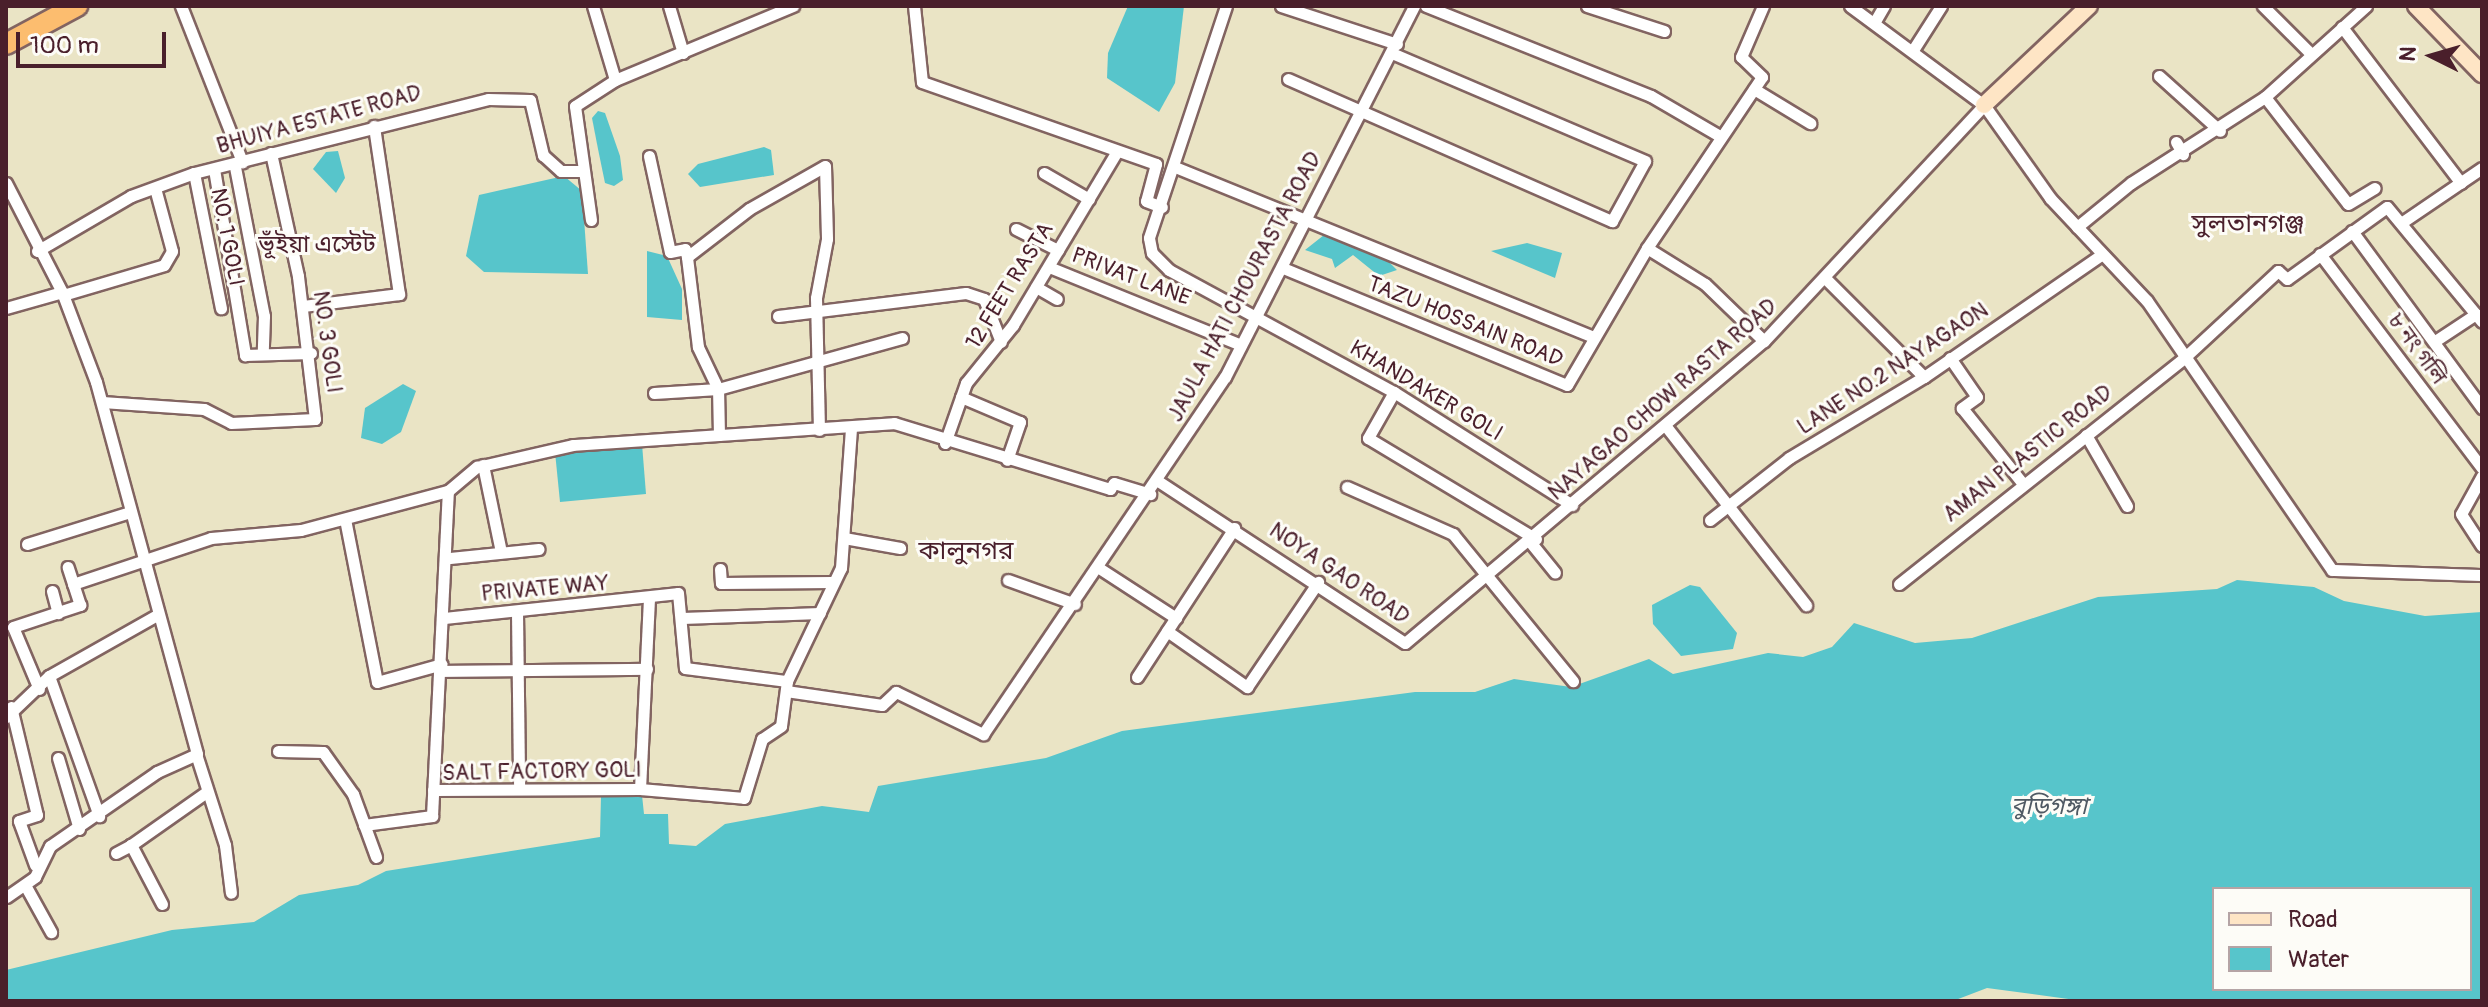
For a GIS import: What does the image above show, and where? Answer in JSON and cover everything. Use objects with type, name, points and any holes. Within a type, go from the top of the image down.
[{"type":"highway","points":[[6,44],[52,12],[77,6]]},
{"type":"street","points":[[181,6],[238,165],[264,316],[263,354]]},
{"type":"street","points":[[593,6],[615,80]]},
{"type":"street","points":[[669,6],[683,53]]},
{"type":"street","points":[[591,220],[592,191],[580,171],[575,106],[615,80],[683,53],[772,10],[793,6]]},
{"type":"street","points":[[914,6],[922,82],[1116,153],[1156,164],[1146,201],[1162,207],[1226,6]]},
{"type":"street","points":[[1281,6],[1396,49],[1645,161],[1612,221],[1363,115],[1288,79]]},
{"type":"street","name":"JAULA HATI CHOURASTA ROAD","points":[[787,686],[882,705],[896,692],[983,734],[1150,494],[1241,345],[1363,115],[1414,6]]},
{"type":"street","points":[[1426,6],[1651,96],[1718,135]]},
{"type":"street","points":[[1587,6],[1664,31]]},
{"type":"street","points":[[1763,6],[1741,57],[1762,77],[1754,89],[1810,123]]},
{"type":"street","points":[[1850,6],[1984,105],[2077,227],[2147,301],[2332,570],[2343,574],[2482,575]]},
{"type":"street","points":[[1874,23],[1884,6]]},
{"type":"street","points":[[1913,50],[1941,6]]},
{"type":"street","points":[[1984,105],[2089,6]]},
{"type":"street","points":[[2263,6],[2311,54]]},
{"type":"street","points":[[2077,227],[2265,97],[2366,6]]},
{"type":"street","points":[[2416,6],[2482,74]]},
{"type":"street","points":[[2342,27],[2461,183]]},
{"type":"street","points":[[2159,76],[2220,131]]},
{"type":"street","name":"TAZU HOSSAIN ROAD","points":[[1283,268],[1567,385],[1718,135],[1754,89]]},
{"type":"street","points":[[2265,97],[2348,204],[2375,188]]},
{"type":"street","name":"BHUIYA ESTATE ROAD","points":[[37,251],[155,188],[194,173],[238,165],[271,153],[488,99],[530,100],[543,155],[561,171],[580,171]]},
{"type":"street","name":"NAYAGAO CHOW RASTA ROAD","points":[[1491,577],[1572,505],[1668,429],[1764,341],[1827,280],[1984,105]]},
{"type":"street","points":[[303,306],[399,294],[374,126]]},
{"type":"street","points":[[2176,142],[2183,154]]},
{"type":"street","name":"NO. 3 GOLI","points":[[102,402],[204,409],[231,423],[315,419],[311,353],[271,153]]},
{"type":"street","name":"12 FEET RASTA","points":[[945,443],[961,397],[1049,267],[1116,153]]},
{"type":"street","points":[[649,156],[670,252],[685,249],[698,347],[718,389],[719,435]]},
{"type":"street","points":[[687,257],[749,209],[825,166],[827,239],[816,310],[819,430]]},
{"type":"street","points":[[1175,167],[1308,218],[1594,337]]},
{"type":"street","points":[[2401,223],[2482,168]]},
{"type":"street","points":[[214,169],[245,355],[311,353]]},
{"type":"street","name":"NO. 1 GOLI","points":[[194,173],[221,308]]},
{"type":"street","points":[[1044,173],[1089,199]]},
{"type":"street","points":[[6,183],[37,251],[63,294],[102,402],[155,616],[197,754],[205,793],[225,845],[231,893]]},
{"type":"street","points":[[6,308],[164,265],[172,251],[155,188]]},
{"type":"street","points":[[2320,254],[2389,206],[2479,318],[2435,341]]},
{"type":"street","name":"KHANDAKER GOLI","points":[[1162,207],[1152,234],[1152,253],[1169,270],[1394,392],[1572,505]]},
{"type":"street","points":[[1016,229],[1058,250]]},
{"type":"street","points":[[2352,231],[2482,408]]},
{"type":"street","points":[[1647,248],[1721,296],[1764,341]]},
{"type":"street","name":"AMAN PLASTIC ROAD","points":[[1899,584],[2184,358],[2278,271],[2287,279],[2320,254]]},
{"type":"street","name":"৮ নং গলি","points":[[2320,254],[2482,468]]},
{"type":"street","name":"LANE NO.2 NAYAGAON","points":[[1710,520],[1789,458],[1924,377],[2101,255]]},
{"type":"street","name":"PRIVAT LANE","points":[[1049,267],[1241,345]]},
{"type":"street","points":[[1827,280],[1924,377]]},
{"type":"street","points":[[1036,287],[1057,299]]},
{"type":"street","points":[[778,316],[976,294],[990,309],[1001,342]]},
{"type":"street","points":[[654,393],[718,389],[816,357],[902,338]]},
{"type":"street","points":[[1950,358],[1977,397],[1962,408],[2023,484]]},
{"type":"street","points":[[1394,392],[1368,438],[1533,541],[1555,573]]},
{"type":"street","points":[[961,397],[1020,422],[1007,460]]},
{"type":"street","points":[[73,584],[227,534],[345,519],[448,491],[483,465],[573,445],[851,429],[894,423],[945,443],[1150,494]]},
{"type":"street","points":[[820,613],[682,618],[685,668],[787,686],[820,613],[832,582],[844,538],[851,429]]},
{"type":"street","points":[[1668,429],[1806,605]]},
{"type":"street","points":[[2086,435],[2127,506]]},
{"type":"street","points":[[483,465],[501,552]]},
{"type":"street","points":[[2482,476],[2461,514],[2482,546]]},
{"type":"street","name":"NOYA GAO ROAD","points":[[1158,481],[1318,582],[1405,643],[1491,577]]},
{"type":"street","points":[[1347,487],[1453,534],[1470,563],[1491,577],[1573,681]]},
{"type":"street","points":[[433,790],[450,558],[448,491]]},
{"type":"street","points":[[27,544],[130,512]]},
{"type":"street","points":[[345,519],[377,682],[442,667],[520,671],[647,669]]},
{"type":"street","points":[[1137,677],[1234,528]]},
{"type":"street","points":[[844,538],[900,548]]},
{"type":"street","points":[[450,558],[539,549]]},
{"type":"street","points":[[39,689],[13,627],[80,605],[68,567]]},
{"type":"street","points":[[1099,568],[1176,618]]},
{"type":"street","points":[[720,569],[721,583],[832,582]]},
{"type":"street","points":[[1008,580],[1075,604]]},
{"type":"street","points":[[1167,631],[1247,687],[1318,582]]},
{"type":"street","points":[[52,591],[58,613]]},
{"type":"street","name":"PRIVATE WAY","points":[[445,618],[649,599],[678,593],[682,618]]},
{"type":"street","points":[[640,789],[649,599]]},
{"type":"street","points":[[517,612],[519,788]]},
{"type":"street","points":[[35,865],[19,821],[37,815],[7,714],[39,689],[49,676],[155,616]]},
{"type":"street","points":[[49,676],[99,816]]},
{"type":"street","name":"SALT FACTORY GOLI","points":[[364,825],[432,816],[433,790],[640,789],[744,798],[762,739],[781,726],[787,686]]},
{"type":"street","points":[[278,751],[323,752],[353,794],[376,857]]},
{"type":"street","points":[[6,897],[25,885],[35,865],[79,829],[157,772],[197,754]]},
{"type":"street","points":[[58,758],[79,829]]},
{"type":"street","points":[[116,853],[205,793]]},
{"type":"street","points":[[131,845],[162,904]]},
{"type":"street","points":[[25,885],[51,932]]},
{"type":"water","points":[[1128,6],[1184,6],[1175,83],[1159,112],[1107,78],[1108,53]]},
{"type":"water","points":[[598,111],[605,113],[620,156],[623,180],[614,186],[605,183],[592,118]]},
{"type":"water","points":[[764,147],[771,150],[774,175],[700,187],[688,174],[698,164]]},
{"type":"water","points":[[338,151],[345,178],[336,193],[313,169],[326,152]]},
{"type":"water","points":[[564,176],[582,191],[588,274],[484,272],[466,256],[479,195]]},
{"type":"water","points":[[1324,235],[1384,257],[1397,270],[1379,276],[1353,255],[1335,268],[1332,259],[1305,250]]},
{"type":"water","points":[[1527,243],[1562,253],[1555,278],[1491,251]]},
{"type":"water","points":[[647,251],[667,256],[682,289],[682,320],[647,317]]},
{"type":"water","points":[[403,384],[416,391],[401,432],[382,444],[361,438],[365,408]]},
{"type":"water","points":[[642,444],[646,494],[560,502],[555,452]]},
{"type":"water","name":"বুড়িগঙ্গা","points":[[2237,580],[2314,587],[2344,601],[2425,616],[2482,612],[2482,1001],[2083,1001],[1987,988],[1953,1001],[6,1001],[6,970],[172,930],[254,922],[299,895],[358,885],[386,871],[600,837],[601,796],[642,795],[644,814],[668,814],[669,844],[696,846],[725,824],[822,806],[869,812],[878,786],[1046,758],[1122,731],[1415,692],[1475,692],[1514,679],[1571,687],[1649,659],[1673,674],[1768,653],[1803,657],[1832,647],[1854,623],[1915,643],[1972,638],[2098,597],[2217,589]]},
{"type":"water","points":[[1690,585],[1700,587],[1737,633],[1733,649],[1681,656],[1653,624],[1652,605]]},
{"type":"district","name":"সুলতানগঞ্জ","points":[[2248,225]]},
{"type":"district","name":"ভূঁইয়া এস্টেট","points":[[317,245]]},
{"type":"district","name":"কালুনগর","points":[[966,552]]}]
